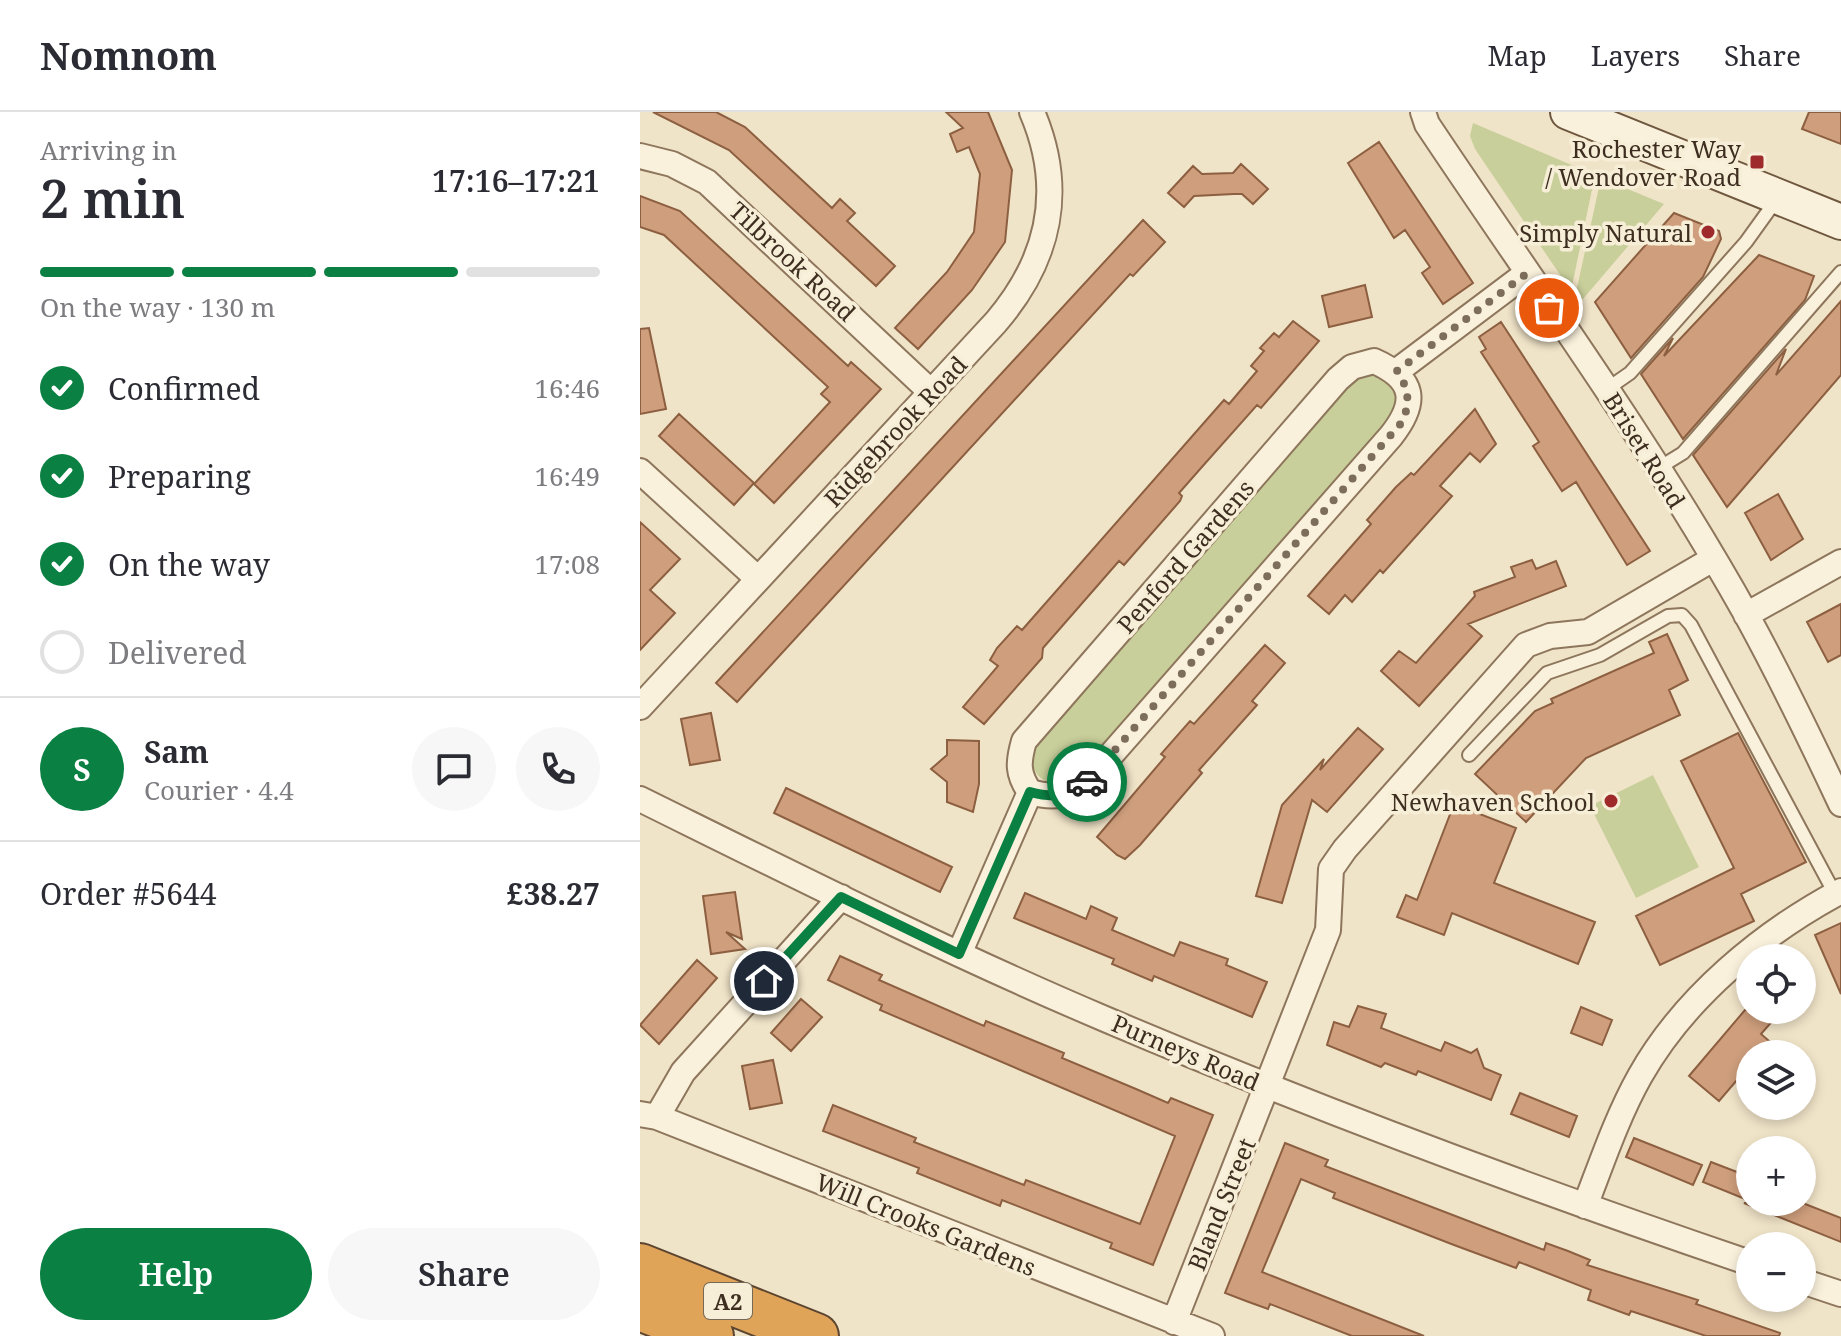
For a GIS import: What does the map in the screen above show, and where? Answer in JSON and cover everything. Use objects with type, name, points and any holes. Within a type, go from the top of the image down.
[{"type":"highway","name":"A2","points":[[640,1266],[816,1336]]},
{"type":"highway","name":"A2","points":[[640,1308],[711,1336]]},
{"type":"street","name":"Ridgebrook Road","points":[[640,707],[1012,303],[1039,257],[1049,210],[1046,156],[1032,112]]},
{"type":"street","name":"Briset Road","points":[[1423,112],[1427,124],[1526,274],[1607,389],[1713,559],[1746,615],[1841,804]]},
{"type":"street","points":[[1570,112],[1841,222]]},
{"type":"street","name":"Tilbrook Road","points":[[640,156],[672,164],[707,182],[931,392]]},
{"type":"street","points":[[959,954],[1030,792],[1049,797],[1072,794],[1088,781],[1403,421],[1409,403],[1406,384],[1397,371],[1526,274]]},
{"type":"street","name":"Penford Gardens","points":[[1030,792],[1021,779],[1018,761],[1024,741],[1338,379],[1352,367],[1374,361],[1397,371]]},
{"type":"street","points":[[640,471],[758,579]]},
{"type":"street","name":"Bland Street","points":[[1174,1322],[1328,930],[1331,869],[1345,849],[1526,645],[1550,636],[1588,632],[1713,559]]},
{"type":"street","points":[[1746,615],[1841,562]]},
{"type":"street","name":"Purneys Road","points":[[640,799],[959,954],[1267,1086],[1585,1206],[1736,1258]]},
{"type":"street","points":[[1585,1206],[1614,1130],[1641,1075],[1683,1017],[1725,972],[1791,922],[1838,893]]},
{"type":"street","points":[[648,1115],[710,1040],[841,897]]},
{"type":"street","name":"Will Crooks Gardens","points":[[648,1115],[1212,1336]]},
{"type":"street","points":[[1816,1286],[1841,1294]]},
{"type":"lane","points":[[1607,389],[1630,373],[1746,242],[1777,198]]},
{"type":"lane","points":[[1657,469],[1683,453],[1841,272]]},
{"type":"lane","points":[[1469,755],[1547,673],[1600,655],[1668,616],[1682,615],[1691,625],[1838,893]]},
{"type":"green space","points":[[1473,123],[1595,175],[1571,291],[1475,149],[1470,136]]},
{"type":"green space","points":[[1601,178],[1664,204],[1583,299],[1575,297]]},
{"type":"green space","points":[[1366,374],[1384,378],[1393,388],[1395,402],[1392,420],[1079,777],[1059,785],[1040,777],[1033,768],[1029,747],[1347,383]]},
{"type":"green space","points":[[1653,775],[1699,867],[1636,898],[1590,806]]},
{"type":"building","points":[[653,112],[716,112],[745,127],[832,208],[840,199],[855,213],[847,221],[895,266],[876,286],[729,150]]},
{"type":"building","points":[[946,112],[988,112],[1012,170],[1005,242],[972,290],[918,349],[895,328],[947,272],[974,232],[980,174],[969,147],[957,152],[950,134],[963,128]]},
{"type":"building","points":[[1809,112],[1841,112],[1841,144],[1802,129]]},
{"type":"building","points":[[1379,142],[1473,283],[1443,304],[1422,273],[1430,267],[1405,230],[1394,238],[1348,163]]},
{"type":"building","points":[[1241,164],[1268,189],[1253,204],[1242,194],[1234,194],[1194,196],[1184,207],[1168,193],[1193,166],[1202,174],[1233,173]]},
{"type":"building","points":[[640,196],[680,211],[848,366],[851,362],[881,389],[774,503],[754,484],[830,402],[821,394],[828,387],[664,235],[640,227]]},
{"type":"building","points":[[1674,213],[1719,231],[1721,239],[1703,277],[1631,358],[1595,302]]},
{"type":"building","points":[[1143,220],[1165,242],[1133,276],[1130,274],[737,702],[716,683]]},
{"type":"building","points":[[1759,255],[1814,276],[1805,300],[1683,439],[1641,374],[1673,338],[1664,356]]},
{"type":"building","points":[[1365,285],[1372,317],[1329,327],[1322,296]]},
{"type":"building","points":[[1841,301],[1841,375],[1727,507],[1693,455],[1786,349],[1776,375]]},
{"type":"building","points":[[1293,321],[1319,341],[1261,408],[1257,405],[1179,493],[1182,496],[1180,501],[1124,565],[1119,561],[1043,648],[1042,658],[984,724],[963,707],[998,666],[990,660],[997,648],[1017,626],[1022,630],[1224,400],[1229,404],[1257,371],[1251,366],[1264,351],[1260,348],[1274,333],[1279,337]]},
{"type":"building","points":[[1501,322],[1650,551],[1627,565],[1576,482],[1562,491],[1533,446],[1539,442],[1481,352],[1486,349],[1479,337]]},
{"type":"building","points":[[649,328],[666,409],[640,414],[640,329]]},
{"type":"building","points":[[1475,409],[1496,444],[1480,462],[1470,453],[1440,486],[1452,496],[1383,573],[1380,570],[1352,602],[1345,595],[1329,614],[1308,596],[1371,524],[1367,520],[1396,487],[1411,473],[1414,475]]},
{"type":"building","points":[[679,414],[754,483],[734,505],[659,436]]},
{"type":"building","points":[[1778,494],[1803,539],[1771,560],[1745,513]]},
{"type":"building","points":[[640,522],[680,559],[650,590],[675,613],[640,650]]},
{"type":"building","points":[[1532,560],[1536,569],[1556,561],[1566,586],[1468,624],[1482,636],[1419,706],[1381,671],[1399,651],[1416,663],[1475,596],[1474,592],[1515,577],[1511,567]]},
{"type":"building","points":[[1841,604],[1841,655],[1828,662],[1807,622]]},
{"type":"building","points":[[1667,634],[1688,680],[1669,690],[1680,715],[1586,758],[1526,822],[1475,774],[1535,711],[1553,703],[1551,699],[1654,653],[1649,642]]},
{"type":"building","points":[[1265,645],[1285,663],[1252,701],[1257,705],[1199,770],[1202,773],[1140,845],[1125,859],[1117,855],[1097,837],[1165,757],[1161,754],[1190,721],[1194,724]]},
{"type":"building","points":[[711,713],[720,760],[690,765],[681,719]]},
{"type":"building","points":[[1358,728],[1383,749],[1327,812],[1312,800],[1282,903],[1256,896],[1282,805],[1324,759],[1320,770]]},
{"type":"building","points":[[1738,733],[1806,862],[1741,894],[1754,921],[1660,965],[1636,916],[1734,868],[1681,761]]},
{"type":"building","points":[[947,740],[979,741],[979,784],[973,812],[947,802],[947,782],[931,769],[947,755]]},
{"type":"building","points":[[786,788],[952,867],[940,892],[774,813]]},
{"type":"building","points":[[1454,804],[1516,828],[1494,883],[1595,922],[1578,964],[1452,913],[1444,935],[1397,917],[1406,895],[1417,900]]},
{"type":"building","points":[[735,892],[742,939],[726,932],[745,949],[711,954],[703,896]]},
{"type":"building","points":[[1025,893],[1086,919],[1091,906],[1117,918],[1112,930],[1174,956],[1180,942],[1228,959],[1226,965],[1267,982],[1252,1017],[1154,976],[1152,981],[1112,964],[1114,959],[1014,918]]},
{"type":"building","points":[[1841,923],[1841,994],[1815,935]]},
{"type":"building","points":[[840,956],[882,975],[879,980],[984,1026],[986,1021],[1064,1053],[1062,1058],[1168,1103],[1171,1098],[1213,1115],[1153,1265],[1110,1248],[1112,1243],[1002,1200],[1000,1206],[917,1173],[919,1168],[823,1131],[833,1105],[916,1138],[914,1142],[1024,1185],[1026,1180],[1140,1224],[1175,1136],[880,1010],[882,1005],[828,980]]},
{"type":"building","points":[[697,960],[717,978],[659,1044],[640,1025]]},
{"type":"building","points":[[801,999],[822,1017],[791,1051],[771,1033]]},
{"type":"building","points":[[1358,1006],[1386,1014],[1381,1028],[1441,1051],[1445,1042],[1471,1053],[1477,1049],[1484,1068],[1501,1075],[1491,1100],[1418,1071],[1416,1075],[1385,1063],[1381,1067],[1327,1045],[1334,1022],[1349,1027]]},
{"type":"building","points":[[1581,1007],[1612,1020],[1602,1045],[1571,1033]]},
{"type":"building","points":[[1736,1021],[1736,1024],[1770,1024],[1761,1034],[1768,1040],[1736,1040],[1736,1081],[1719,1101],[1689,1076]]},
{"type":"building","points":[[773,1060],[782,1103],[750,1109],[742,1066]]},
{"type":"building","points":[[1520,1093],[1577,1116],[1569,1137],[1511,1114]]},
{"type":"building","points":[[1634,1138],[1702,1165],[1693,1185],[1626,1157]]},
{"type":"building","points":[[1285,1143],[1328,1160],[1325,1166],[1544,1250],[1546,1243],[1568,1251],[1590,1260],[1587,1265],[1698,1300],[1696,1304],[1780,1333],[1779,1336],[1706,1336],[1631,1311],[1629,1315],[1588,1300],[1591,1290],[1519,1262],[1516,1268],[1454,1245],[1333,1198],[1335,1193],[1301,1179],[1262,1272],[1424,1336],[1352,1336],[1270,1304],[1268,1309],[1225,1293]]},
{"type":"building","points":[[1711,1162],[1736,1172],[1736,1195],[1703,1182]]},
{"type":"building","points":[[1816,1208],[1841,1218],[1841,1242],[1776,1216],[1816,1216]]},
{"type":"way so far","points":[[1087,782],[1403,421],[1409,403],[1406,384],[1397,371],[1526,274],[1549,308]]},
{"type":"place","name":"Rochester Way / Wendover Road","points":[[1757,162]]},
{"type":"place","name":"Simply Natural","points":[[1708,232]]},
{"type":"place","name":"Newhaven School","points":[[1611,801]]},
{"type":"route","points":[[764,981],[841,897],[959,954],[1030,792],[1049,797],[1072,794],[1087,782]]}]
